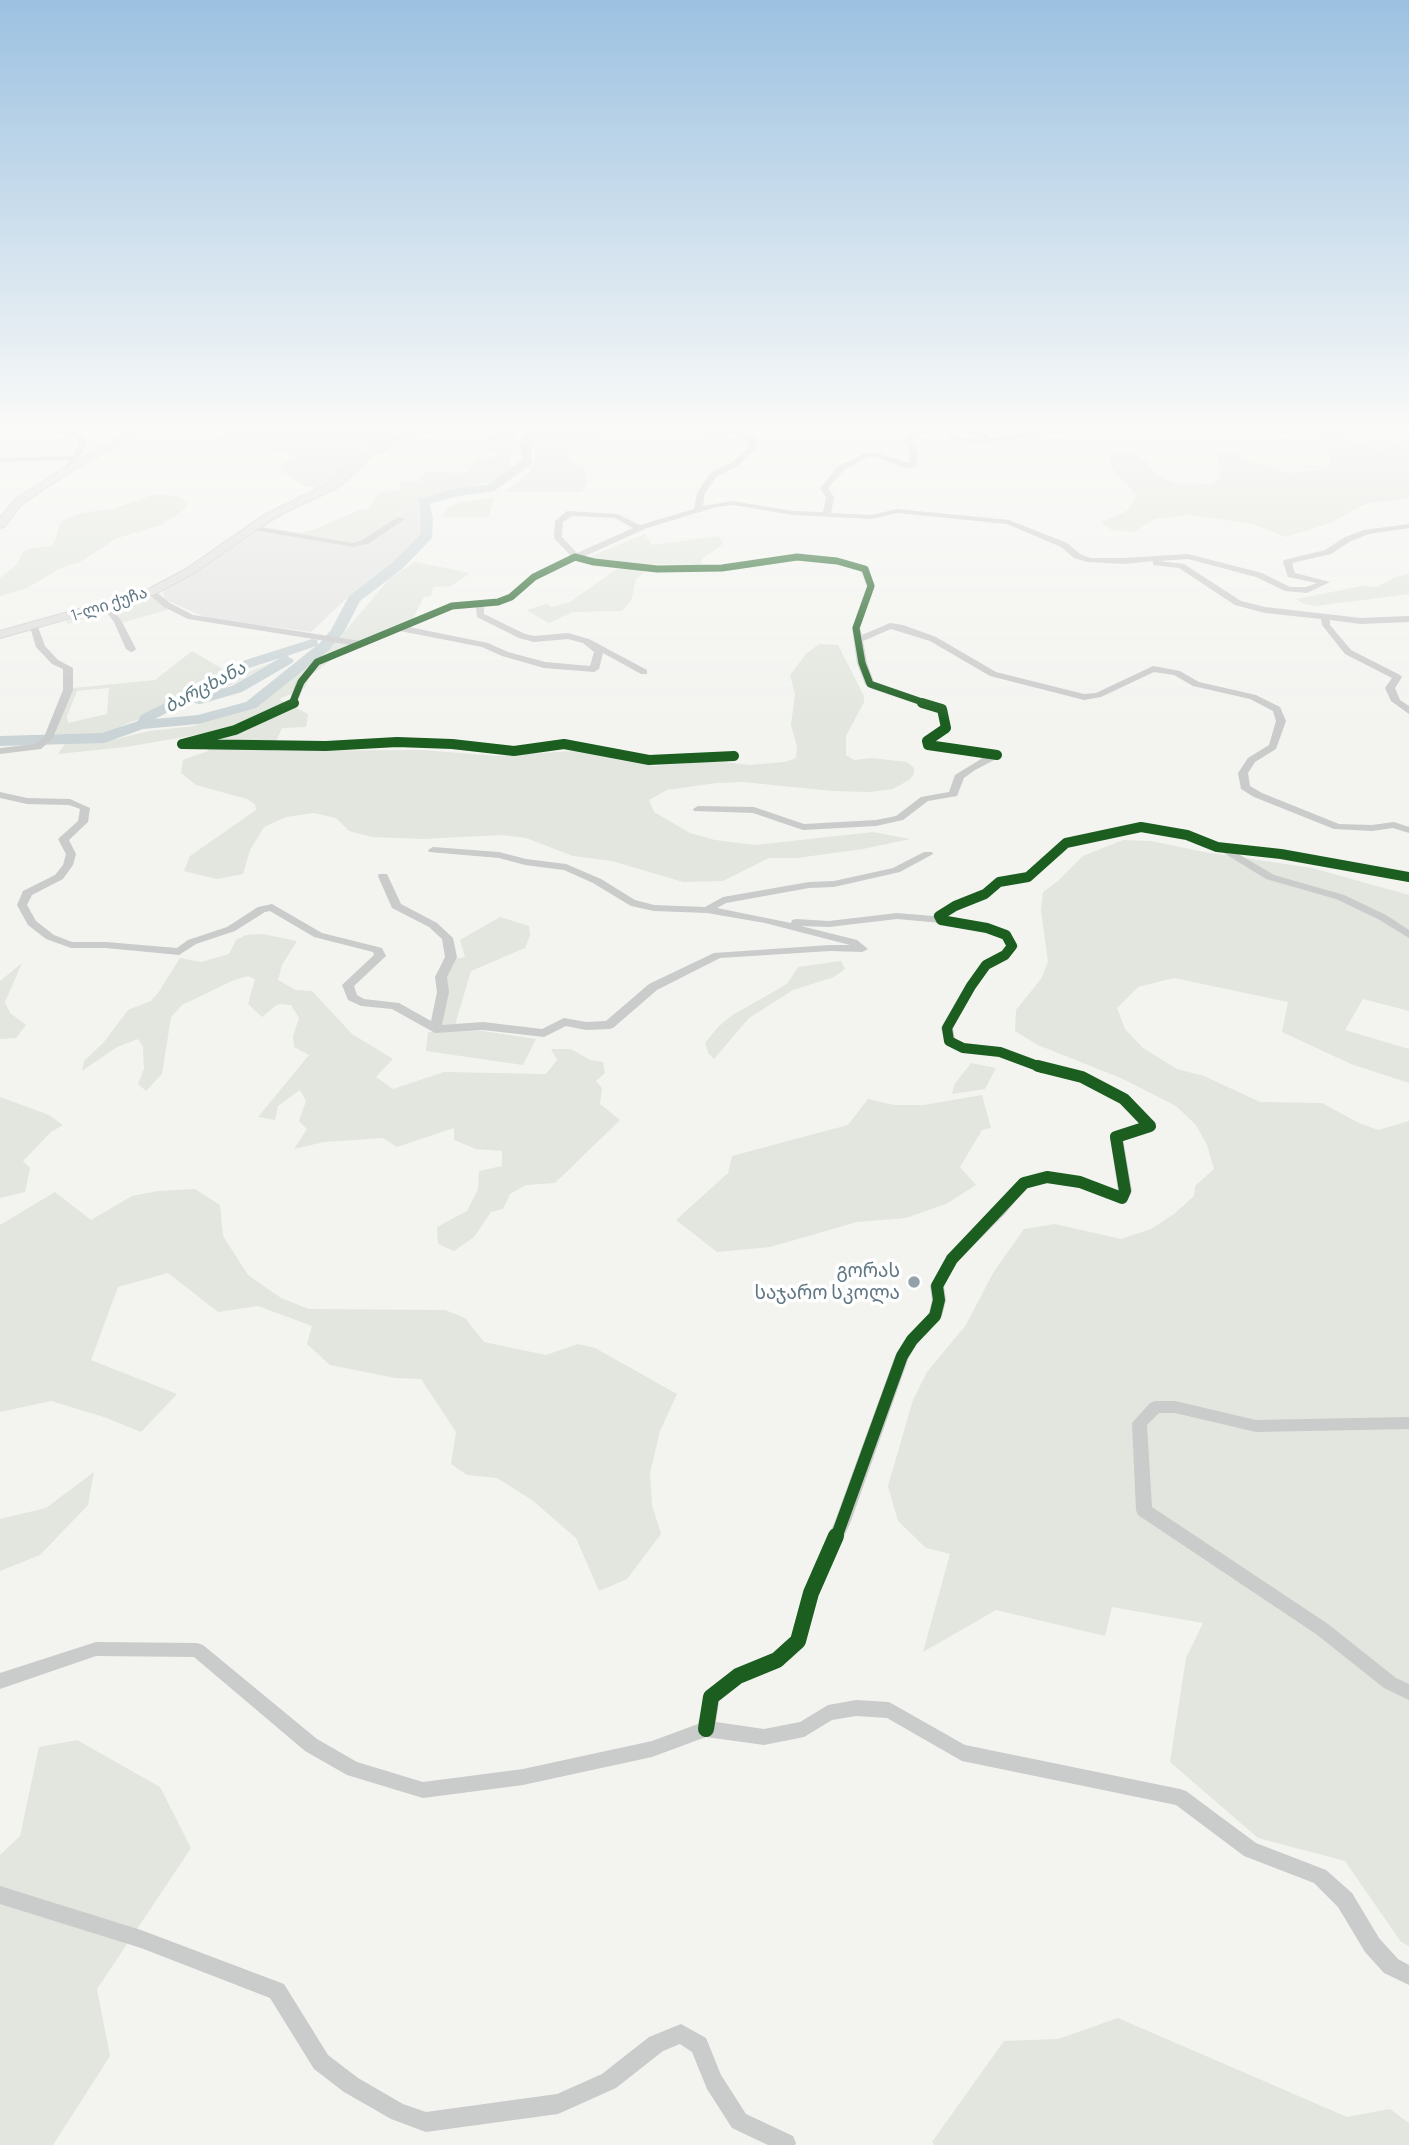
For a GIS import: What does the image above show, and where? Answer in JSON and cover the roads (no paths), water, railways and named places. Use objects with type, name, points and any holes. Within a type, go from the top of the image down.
[{"type":"street","name":"1-ლი ქუჩა","points":[[0,635],[151,592],[190,571],[261,523]]},
{"type":"street","points":[[253,528],[353,545],[365,542],[395,523]]},
{"type":"street","points":[[559,523],[558,538],[576,557],[594,562],[641,567],[722,568],[797,557],[855,564],[865,569],[871,586],[856,628],[862,663],[870,684],[942,709],[946,729],[926,741],[928,745],[973,754],[997,755],[959,777],[953,794],[925,799],[899,818],[876,823],[803,827],[754,810],[698,809]]},
{"type":"street","points":[[631,523],[640,528]]},
{"type":"street","points":[[656,523],[534,577],[511,597],[498,602],[452,606],[317,662],[301,682],[293,704],[234,730],[182,744],[326,746],[397,742],[452,744],[514,751],[564,744],[649,760],[734,755]]},
{"type":"street","points":[[1012,523],[1064,545],[1083,559],[1181,566],[1238,603],[1265,610],[1380,622],[1409,619]]},
{"type":"street","points":[[1124,561],[1170,555],[1200,557],[1259,575],[1288,589],[1307,590],[1326,582],[1291,575],[1287,562],[1328,552],[1348,539],[1367,532],[1409,526]]},
{"type":"street","points":[[151,592],[167,605],[191,617],[359,643]]},
{"type":"street","points":[[481,604],[480,615],[522,636],[534,639],[568,636],[586,641],[644,673]]},
{"type":"street","points":[[106,606],[118,622],[131,649]]},
{"type":"street","points":[[1325,618],[1326,625],[1348,652],[1397,677],[1390,688],[1396,701],[1409,711]]},
{"type":"street","points":[[0,751],[38,747],[48,738],[68,690],[68,668],[55,662],[41,647],[34,626]]},
{"type":"street","points":[[858,640],[890,626],[900,627],[933,639],[993,674],[1084,697],[1098,695],[1153,668],[1177,673],[1196,684],[1253,696],[1277,709],[1281,721],[1273,747],[1251,760],[1243,773],[1245,787],[1258,795],[1338,827],[1372,828],[1394,825],[1409,830]]},
{"type":"street","points":[[397,628],[485,645],[505,654],[544,664],[592,671],[598,648]]},
{"type":"street","points":[[0,795],[27,801],[71,802],[85,808],[83,822],[63,839],[71,854],[68,865],[59,877],[27,893],[22,905],[32,923],[50,937],[71,945],[106,945],[179,952],[192,942],[231,929],[262,909],[272,907],[318,935],[378,950],[380,956],[348,985],[352,997],[361,1002],[395,1006],[435,1029],[482,1026],[544,1033],[564,1022],[586,1026],[609,1024],[653,986],[718,955],[830,948],[862,949],[853,942],[765,920],[707,910],[654,908],[631,903],[597,881],[566,867],[525,862],[499,855],[433,850]]},
{"type":"street","points":[[942,920],[939,916],[955,906],[985,894],[999,882],[1028,877],[1066,843],[1141,827],[1186,835],[1217,847],[1270,877],[1340,897],[1409,935]]},
{"type":"street","points":[[1217,847],[1282,854],[1409,877]]},
{"type":"street","points":[[707,910],[723,901],[809,885],[834,884],[896,870],[928,854]]},
{"type":"street","points":[[383,876],[396,906],[432,925],[447,938],[451,957],[441,977],[443,992],[435,1029]]},
{"type":"street","points":[[706,1729],[711,1698],[738,1676],[777,1660],[798,1641],[811,1593],[843,1521],[902,1356],[912,1340],[935,1316],[939,1300],[937,1286],[951,1259],[1024,1183],[1047,1177],[1080,1182],[1122,1198],[1125,1191],[1116,1137],[1150,1126],[1124,1099],[1082,1077],[1046,1069],[1000,1052],[963,1048],[948,1041],[947,1028],[971,986],[986,965],[1005,955],[1012,946],[1006,935],[987,928],[942,920],[897,916],[829,924],[765,920]]},
{"type":"street","points":[[1409,1423],[1256,1426],[1156,1407],[1139,1423],[1144,1510],[1322,1629],[1390,1683],[1409,1692]]},
{"type":"street","points":[[0,1681],[96,1648],[197,1650],[311,1745],[353,1769],[423,1790],[523,1777],[652,1749],[706,1729],[764,1737],[804,1729],[828,1713],[856,1708],[889,1710],[962,1754],[1180,1797],[1250,1850],[1320,1876],[1345,1900],[1372,1945],[1391,1966],[1409,1975]]},
{"type":"street","points":[[0,1895],[141,1939],[277,1991],[321,2062],[351,2085],[398,2112],[425,2122],[558,2104],[609,2081],[656,2044],[681,2034],[699,2045],[714,2082],[739,2121],[786,2143]]},
{"type":"waterway","name":"ბარცხანა","points":[[0,741],[104,738],[141,725],[198,719],[251,705],[324,647],[337,632],[354,599],[397,566],[427,535],[427,523]]},
{"type":"waterway","name":"ბარცხანა","points":[[145,721],[190,694],[213,685],[235,668],[312,643]]},
{"type":"waterway","name":"ბარცხანა","points":[[200,700],[237,689],[287,660]]},
{"type":"place","name":"გორას საჯარო სკოლა","points":[[914,1282]]}]
